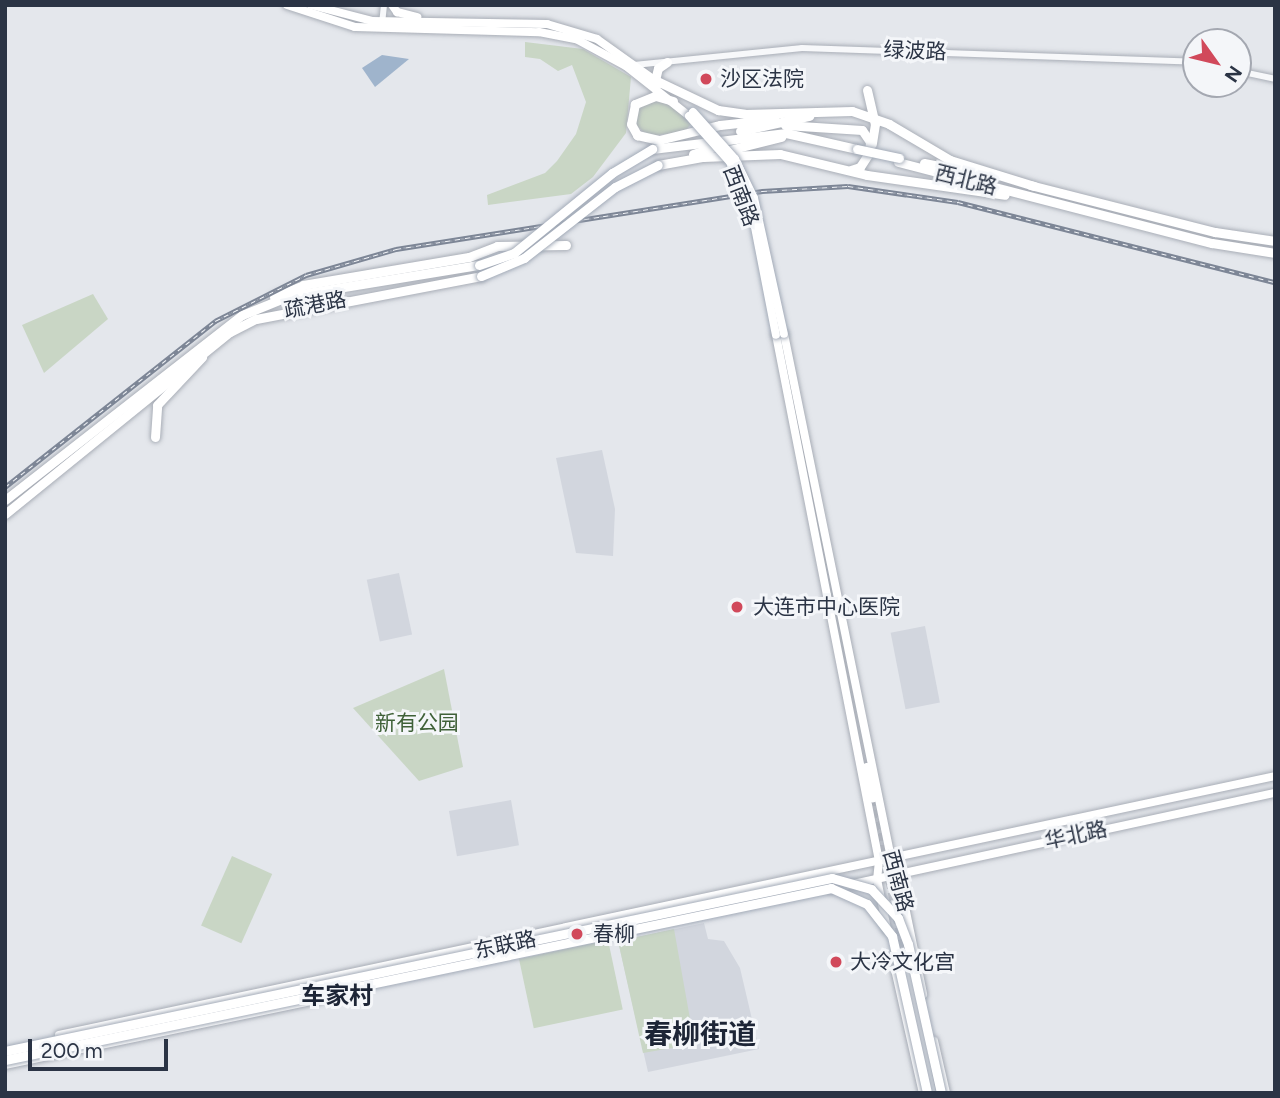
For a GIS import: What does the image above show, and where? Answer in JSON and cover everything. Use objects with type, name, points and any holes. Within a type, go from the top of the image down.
[{"type":"highway","points":[[667,62],[658,68],[655,80],[731,113],[852,111],[874,117],[950,160],[1034,186]]},
{"type":"highway","points":[[850,171],[860,167],[871,146],[874,117],[867,90],[860,107],[852,111]]},
{"type":"highway","points":[[673,101],[655,96],[635,104],[631,124],[637,135],[659,140],[720,125],[808,116]]},
{"type":"highway","points":[[242,314],[309,292],[480,265],[514,253],[612,173],[652,149],[831,112]]},
{"type":"highway","points":[[773,124],[852,127],[862,130],[871,146]]},
{"type":"highway","name":"西北路","points":[[652,149],[704,140],[786,133],[856,151]]},
{"type":"highway","points":[[658,165],[703,157],[780,137]]},
{"type":"highway","name":"西北路","points":[[658,165],[729,142],[780,137],[1034,186],[1215,232],[1275,241]]},
{"type":"highway","points":[[703,157],[780,154],[850,171],[1035,197]]},
{"type":"highway","name":"西北路","points":[[898,160],[1212,243],[1275,253]]},
{"type":"highway","name":"疏港路","points":[[5,514],[230,332],[275,313],[481,276],[524,258],[615,187],[658,165]]},
{"type":"highway","points":[[5,500],[242,314],[303,285],[469,257],[497,246],[566,245]]},
{"type":"highway","points":[[155,437],[157,405],[198,365],[206,350]]},
{"type":"highway","name":"东联路","points":[[5,1049],[832,878],[871,889],[898,918],[908,944],[934,1093]]},
{"type":"highway","name":"东联路","points":[[5,1063],[831,888],[867,904],[892,936],[934,1093]]},
{"type":"main road","name":"西南路","points":[[288,5],[342,26],[444,22],[547,24],[597,40],[655,80],[735,159],[754,198],[879,861],[877,879],[908,1030],[934,1093]]},
{"type":"main road","name":"西南路","points":[[311,5],[344,17],[382,25],[539,32],[576,39],[626,66],[691,114]]},
{"type":"main road","points":[[392,5],[407,16],[444,22]]},
{"type":"main road","name":"西南路","points":[[780,334],[891,858],[898,873],[938,1060],[934,1093]]},
{"type":"main road","name":"西南路","points":[[852,669],[853,695],[873,798]]},
{"type":"main road","name":"西南路","points":[[842,671],[853,695]]},
{"type":"main road","name":"华北路","points":[[5,1049],[1275,776]]},
{"type":"main road","name":"华北路","points":[[5,1063],[1275,793]]},
{"type":"main road","points":[[905,959],[934,1093]]},
{"type":"main road","points":[[923,1044],[930,1025]]},
{"type":"main road","points":[[908,1030],[938,1060]]},
{"type":"street","points":[[382,25],[384,5]]},
{"type":"street","name":"绿波路","points":[[634,65],[802,48],[1182,62]]},
{"type":"street","points":[[1252,74],[1275,79]]},
{"type":"shaded area","points":[[602,450],[615,509],[613,556],[576,553],[556,458]]},
{"type":"shaded area","points":[[399,573],[412,635],[380,641],[367,580]]},
{"type":"shaded area","points":[[925,626],[940,703],[906,709],[891,633]]},
{"type":"shaded area","points":[[511,800],[519,845],[457,856],[449,811]]},
{"type":"shaded area","points":[[704,923],[708,939],[724,941],[740,968],[759,1049],[648,1072],[618,941]]},
{"type":"green space","points":[[525,42],[583,49],[631,77],[626,133],[593,177],[571,194],[488,205],[487,195],[545,173],[557,161],[576,134],[586,102],[572,65],[558,71],[540,59],[525,57]]},
{"type":"green space","points":[[652,99],[673,106],[692,123],[684,132],[648,136],[635,124],[637,108]]},
{"type":"green space","points":[[93,294],[108,319],[44,373],[22,325]]},
{"type":"green space","name":"新有公园","points":[[444,669],[463,767],[419,781],[353,708]]},
{"type":"green space","points":[[232,856],[272,874],[241,943],[201,925]]},
{"type":"green space","points":[[674,929],[692,1030],[686,1032],[677,1047],[643,1053],[618,941]]},
{"type":"green space","points":[[608,940],[623,1009],[534,1028],[519,959]]},
{"type":"water","points":[[382,55],[409,59],[375,87],[362,68]]},
{"type":"tunnel","points":[[873,798],[905,959]]},
{"type":"railway","points":[[5,487],[215,321],[306,275],[396,249],[762,191],[848,186],[958,202],[1275,282]]},
{"type":"place","name":"沙区法院","points":[[706,79]]},
{"type":"place","name":"大连市中心医院","points":[[737,607]]},
{"type":"place","name":"春柳","points":[[577,934]]},
{"type":"place","name":"大冷文化宫","points":[[836,962]]},
{"type":"district","name":"车家村","points":[[337,996]]},
{"type":"district","name":"春柳街道","points":[[700,1034]]}]
